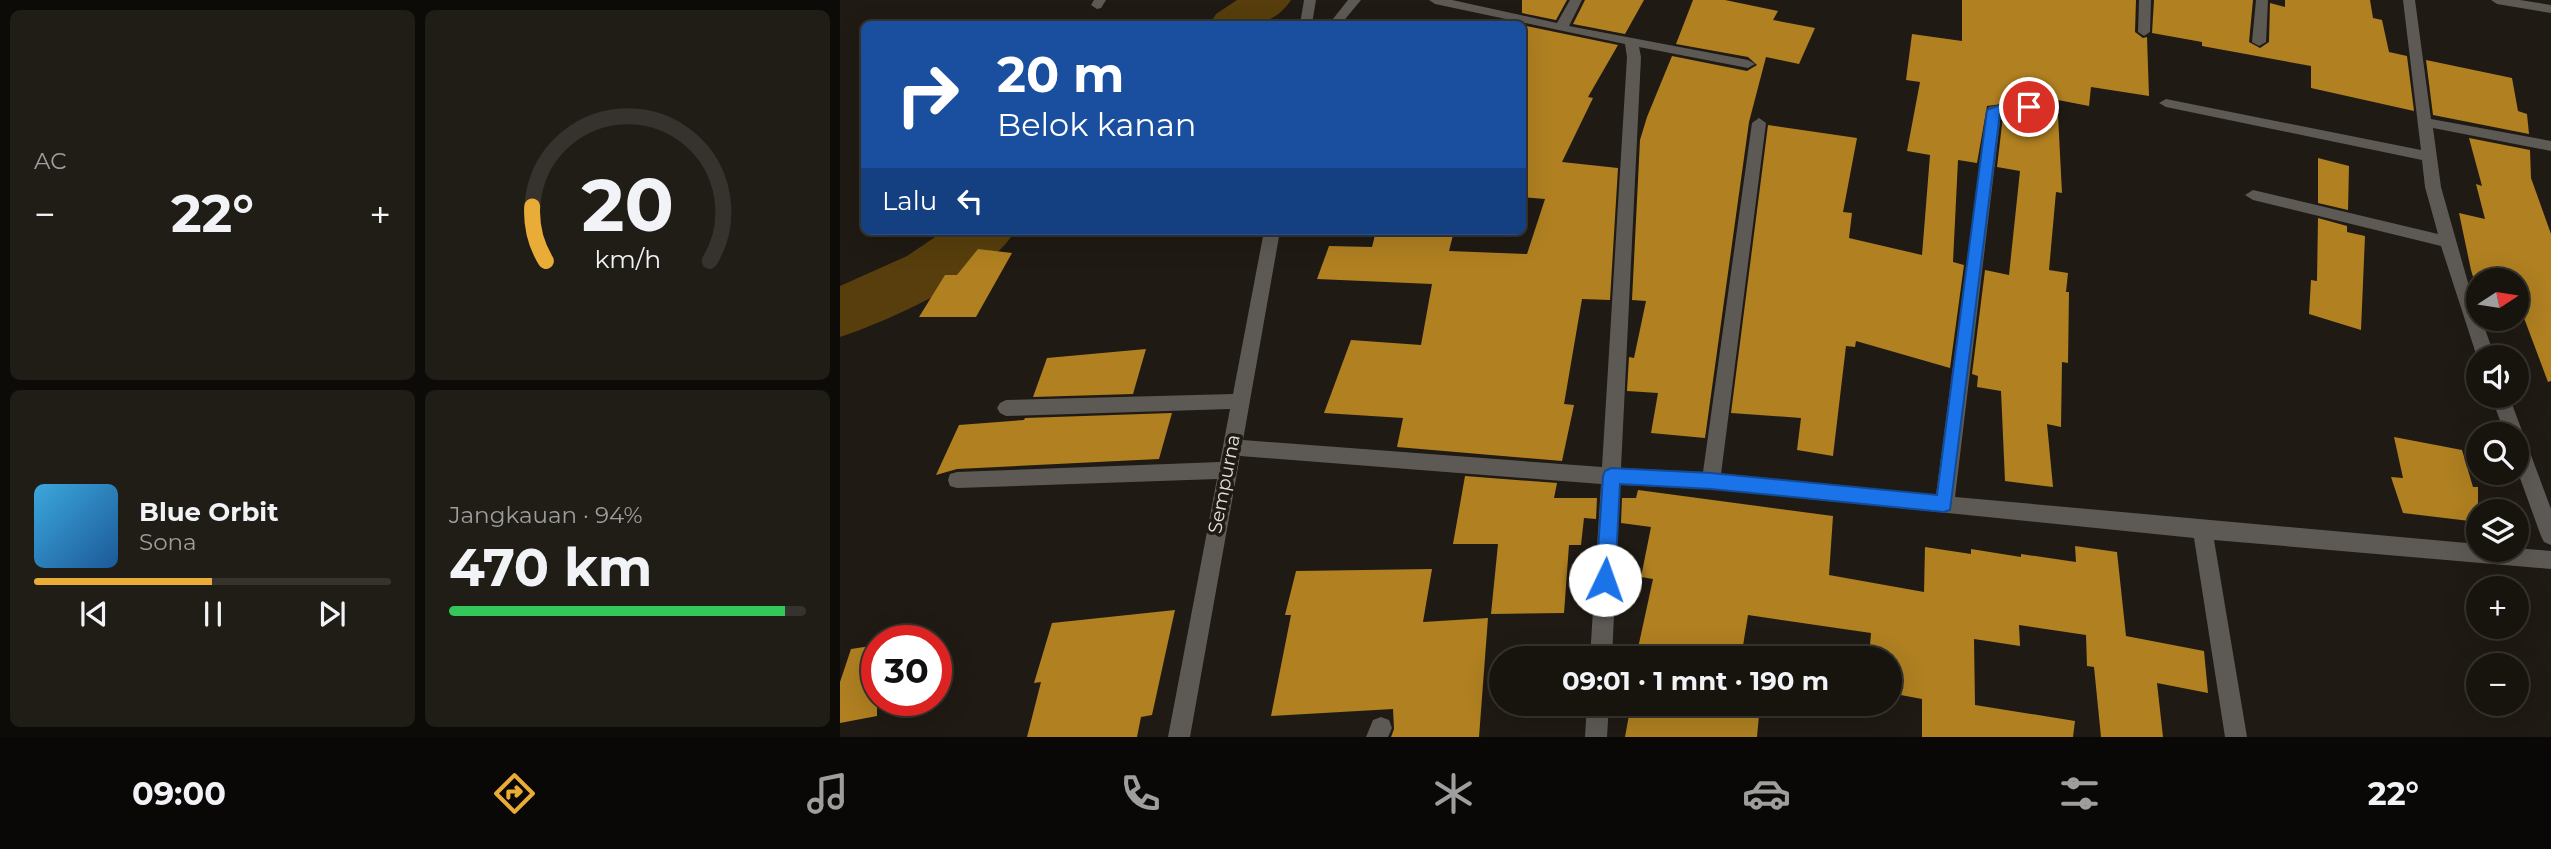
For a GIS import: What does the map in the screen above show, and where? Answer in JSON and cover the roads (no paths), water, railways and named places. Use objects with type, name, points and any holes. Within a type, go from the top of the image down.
[{"type":"street","points":[[1338,21],[1355,0]]},
{"type":"street","points":[[1435,0],[1561,28],[1748,64]]},
{"type":"street","points":[[1561,28],[1576,0]]},
{"type":"street","points":[[2144,0],[2144,33]]},
{"type":"street","points":[[2259,42],[2262,0]]},
{"type":"street","points":[[2409,0],[2433,187],[2447,242],[2482,345]]},
{"type":"street","points":[[2497,0],[2551,9]]},
{"type":"street","points":[[1307,21],[1310,2]]},
{"type":"street","points":[[1602,646],[1634,57],[1631,42]]},
{"type":"street","points":[[2166,103],[2428,156]]},
{"type":"street","points":[[1944,504],[1994,110],[2029,107],[2051,112]]},
{"type":"street","points":[[2423,122],[2551,146]]},
{"type":"street","points":[[1711,481],[1759,123]]},
{"type":"street","points":[[2253,195],[2447,242]]},
{"type":"street","name":"Sempurna","points":[[1179,737],[1271,235]]},
{"type":"street","points":[[1006,408],[1240,401]]},
{"type":"street","points":[[1231,447],[1711,481],[2203,530],[2551,560]]},
{"type":"street","points":[[957,480],[1227,470]]},
{"type":"street","points":[[2529,476],[2551,536]]},
{"type":"street","points":[[2203,530],[2236,737]]},
{"type":"street","points":[[1597,737],[1598,716]]},
{"type":"waterway","points":[[1237,21],[1268,0]]},
{"type":"waterway","points":[[840,313],[928,272],[980,235]]}]
